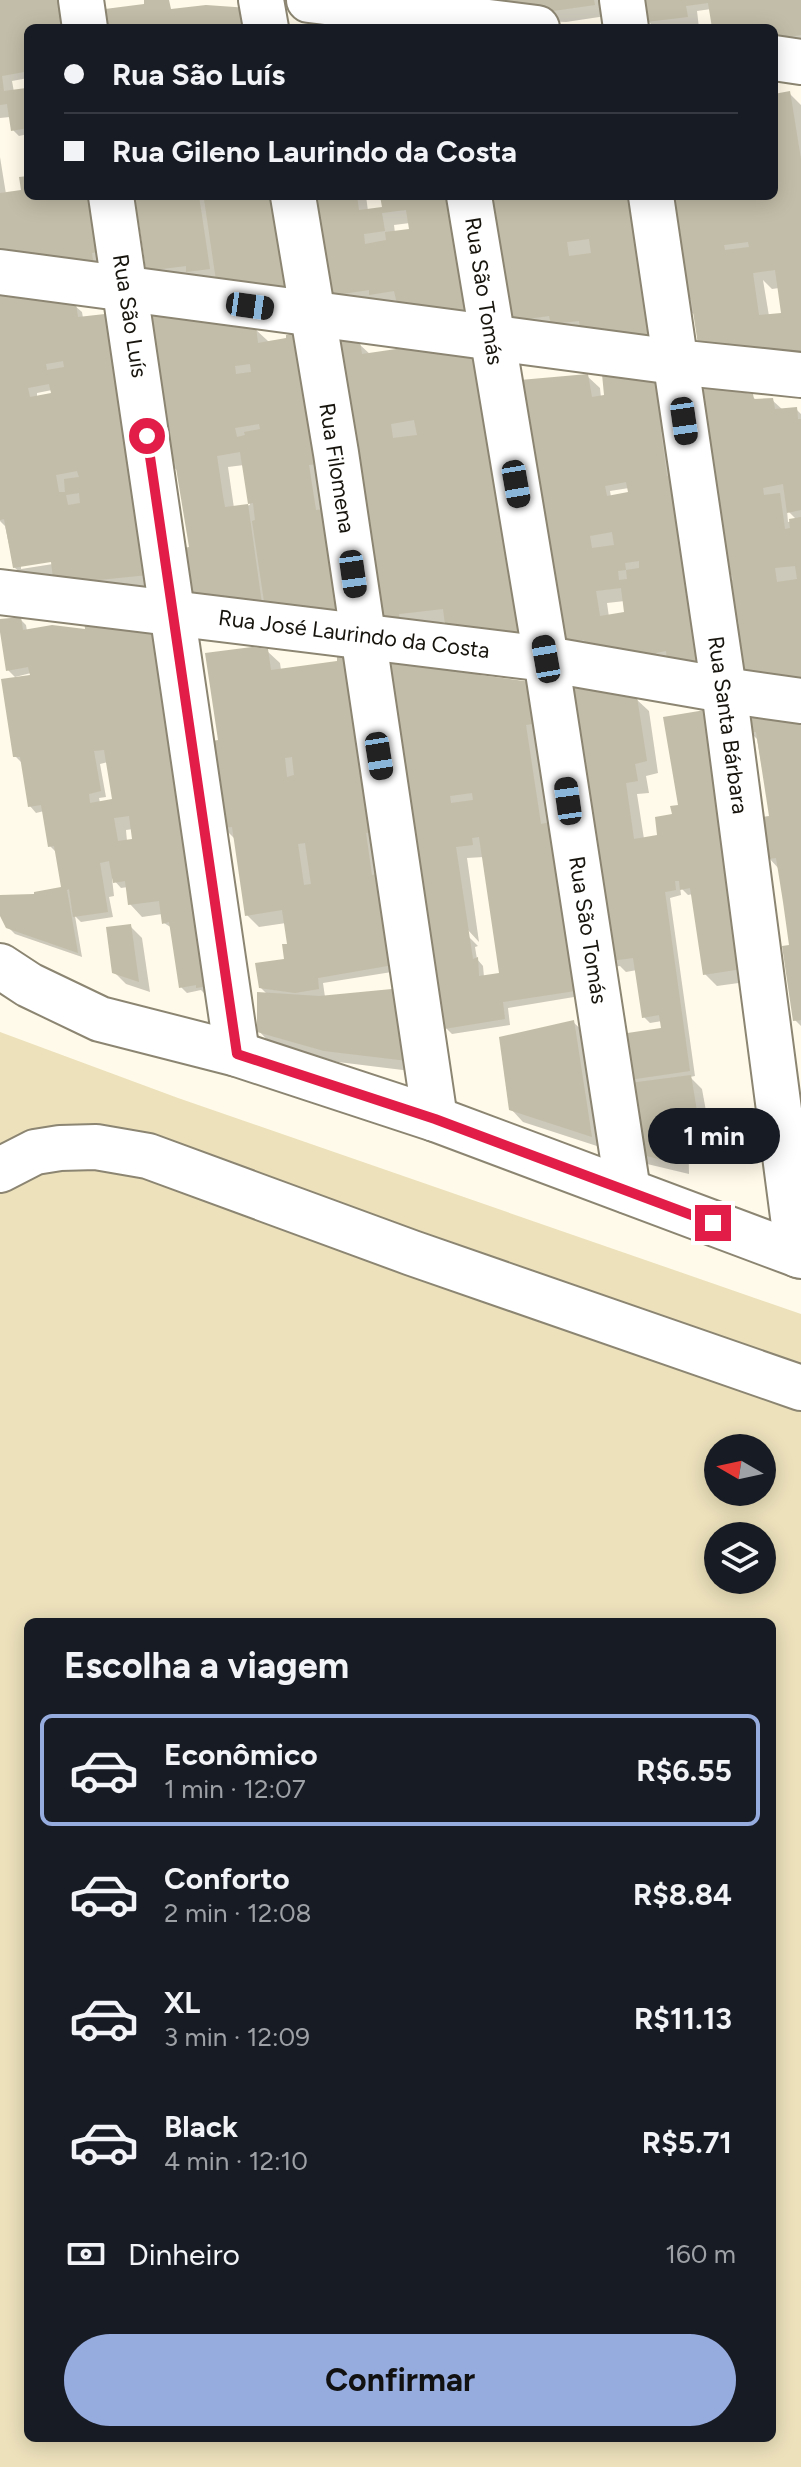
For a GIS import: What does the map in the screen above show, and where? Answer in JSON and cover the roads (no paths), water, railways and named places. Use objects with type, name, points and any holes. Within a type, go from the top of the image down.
[{"type":"street","points":[[81,0],[84,24]]},
{"type":"street","points":[[261,0],[265,24]]},
{"type":"street","points":[[309,0],[507,24]]},
{"type":"street","points":[[622,0],[625,24]]},
{"type":"street","points":[[778,59],[801,62]]},
{"type":"street","name":"Rua São Luís","points":[[112,200],[237,1054]]},
{"type":"street","name":"Rua Filomena","points":[[294,200],[336,453],[435,1119]]},
{"type":"street","name":"Rua São Tomás","points":[[470,200],[546,659],[628,1191]]},
{"type":"street","name":"Rua Santa Bárbara","points":[[652,200],[724,690],[800,1256]]},
{"type":"street","points":[[0,272],[675,362],[801,375]]},
{"type":"street","name":"Rua José Laurindo da Costa","points":[[0,592],[546,659],[801,701]]},
{"type":"street","points":[[0,966],[29,985],[100,1019],[237,1054],[435,1119],[800,1256]]},
{"type":"street","points":[[0,1170],[35,1152],[60,1148],[96,1147],[148,1156],[412,1253],[801,1388]]}]
